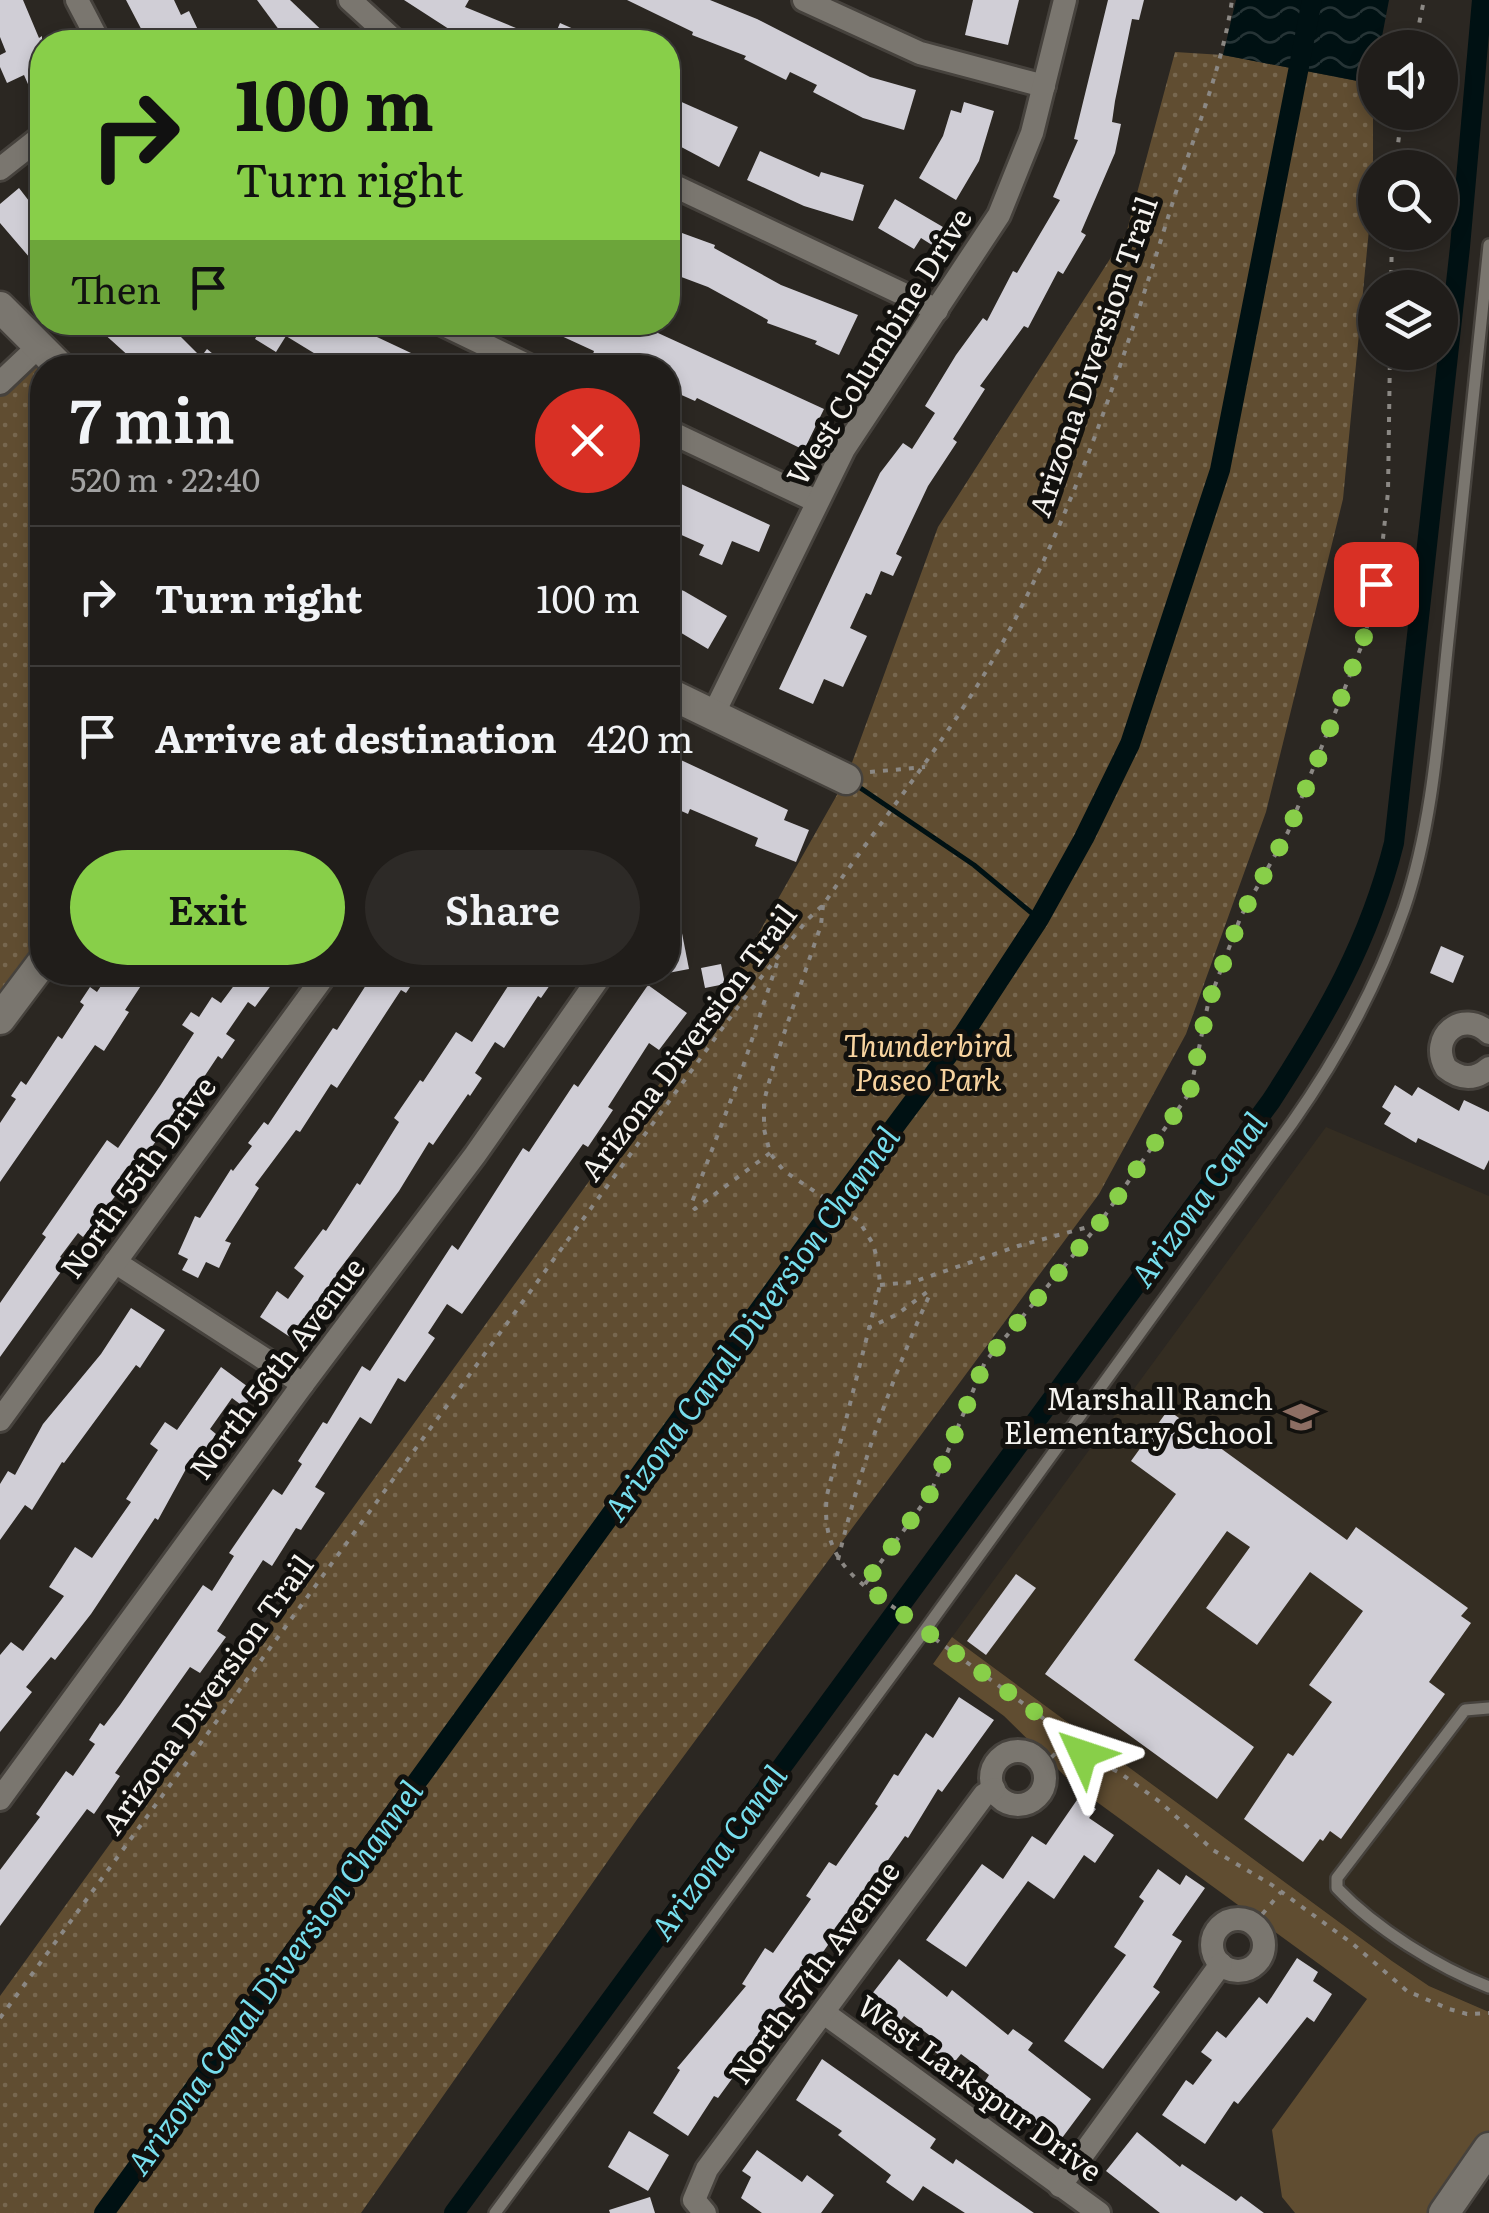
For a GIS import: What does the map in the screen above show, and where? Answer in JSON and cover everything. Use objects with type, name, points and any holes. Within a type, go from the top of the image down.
[{"type":"street","points":[[77,0],[93,30]]},
{"type":"street","points":[[350,0],[383,30]]},
{"type":"street","points":[[804,0],[920,54],[1044,86]]},
{"type":"street","name":"West Columbine Drive","points":[[713,715],[844,449],[999,216],[1044,86],[1066,0]]},
{"type":"street","points":[[0,169],[30,145]]},
{"type":"street","points":[[680,189],[937,310]]},
{"type":"street","points":[[0,308],[48,355]]},
{"type":"street","points":[[465,335],[506,355]]},
{"type":"street","points":[[0,383],[30,367]]},
{"type":"street","points":[[680,437],[816,502]]},
{"type":"street","points":[[680,699],[842,777]]},
{"type":"street","points":[[0,1019],[30,979]]},
{"type":"street","name":"North 55th Drive","points":[[0,1420],[317,985]]},
{"type":"street","name":"North 56th Avenue","points":[[0,1799],[474,1156],[593,985]]},
{"type":"street","points":[[1489,1033],[1477,1024],[1460,1024],[1446,1033],[1440,1050],[1446,1068],[1454,1074],[1472,1078],[1489,1068]]},
{"type":"street","points":[[115,1262],[303,1384]]},
{"type":"street","name":"North 57th Avenue","points":[[700,2206],[707,2170],[984,1795],[994,1789],[991,1772],[996,1762],[1009,1752],[1024,1751],[1033,1754],[1042,1766]]},
{"type":"street","points":[[994,1789],[1006,1803],[1028,1804],[1046,1783],[1042,1766]]},
{"type":"street","points":[[1237,1919],[1254,1924],[1263,1938],[1258,1962],[1236,1971],[1221,1964],[1212,1949],[1212,1940],[1221,1925],[1237,1919]]},
{"type":"street","points":[[1060,2186],[1221,1964]]},
{"type":"street","name":"West Larkspur Drive","points":[[824,2014],[1099,2213]]},
{"type":"street","points":[[1444,2213],[1489,2148]]},
{"type":"lane","points":[[496,2213],[1318,1086],[1360,1015],[1406,904],[1434,774],[1489,245]]},
{"type":"lane","points":[[1489,1708],[1465,1710],[1337,1878],[1337,1888],[1357,1909],[1456,1975],[1489,1987]]},
{"type":"path","name":"Arizona Diversion Trail","points":[[0,2018],[743,1000],[824,905],[924,767],[1001,645],[1044,562],[1096,432],[1219,55],[1232,0]]},
{"type":"path","points":[[1418,30],[1424,0]]},
{"type":"path","points":[[864,1585],[930,1494],[985,1362],[1099,1224],[1190,1092],[1208,1004],[1241,916],[1288,832],[1364,637],[1381,557],[1388,492],[1390,370]]},
{"type":"path","points":[[842,777],[924,767]]},
{"type":"path","points":[[824,905],[821,926],[764,1100],[764,1129],[770,1153],[796,1182],[860,1221],[873,1244],[880,1285],[826,1495],[827,1538],[838,1560],[880,1598],[1047,1721],[1068,1742],[1139,1786],[1214,1850],[1281,1892],[1374,1960],[1407,1991],[1467,2014],[1489,2013]]},
{"type":"path","points":[[770,1153],[694,1209],[691,1206],[734,1094],[780,954]]},
{"type":"path","points":[[880,1285],[914,1282],[1018,1246],[1099,1224]]},
{"type":"path","points":[[838,1560],[888,1393],[930,1294],[926,1292],[896,1315],[868,1328]]},
{"type":"path","points":[[1042,1766],[1068,1742]]},
{"type":"path","points":[[1254,1924],[1281,1892]]},
{"type":"shaded area","name":"Marshall Ranch Elementary School","points":[[1326,1127],[1489,1196],[1489,2012],[1429,1986],[1392,1961],[952,1637]]},
{"type":"green space","name":"Thunderbird Paseo Park","points":[[1175,52],[1223,55],[1358,81],[1358,130],[1373,130],[1373,150],[1358,150],[1358,250],[1367,250],[1365,270],[1358,270],[1358,344],[1343,499],[1266,812],[1186,1034],[1099,1194],[638,1818],[361,2213],[0,2213],[0,1996],[723,996],[846,779],[938,527],[1126,234]]},
{"type":"green space","points":[[38,347],[40,355],[30,355],[30,979],[0,1019],[0,383]]},
{"type":"green space","points":[[952,1637],[1392,1961],[1429,1986],[1489,2012],[1489,2148],[1444,2213],[1295,2213],[1282,2197],[1272,2130],[1367,1999],[1075,1786],[1004,1716],[933,1664]]},
{"type":"water","points":[[1236,0],[1389,0],[1383,30],[1358,30],[1358,81],[1223,55]]},
{"type":"building","points":[[0,0],[23,0],[36,30],[30,30],[30,89],[24,75],[7,83],[0,67],[0,55],[6,52],[0,37]]},
{"type":"building","points":[[126,0],[174,0],[181,15],[189,11],[198,30],[142,30]]},
{"type":"building","points":[[257,0],[290,0],[321,30],[279,30]]},
{"type":"building","points":[[404,0],[469,0],[465,7],[521,30],[450,30]]},
{"type":"building","points":[[627,0],[710,0],[757,19],[870,77],[916,90],[904,130],[863,118],[813,92],[817,85],[790,72],[786,80],[744,59],[746,56],[692,35],[693,32]]},
{"type":"building","points":[[973,0],[1019,0],[1008,45],[965,35]]},
{"type":"building","points":[[1108,0],[1144,0],[1139,20],[1132,19],[1115,101],[1112,122],[1121,124],[1115,153],[1081,232],[1086,235],[1063,274],[1058,271],[1028,328],[1024,326],[980,386],[985,389],[953,439],[957,442],[928,486],[896,554],[902,557],[893,576],[881,571],[871,595],[866,593],[850,628],[867,636],[843,687],[824,679],[813,704],[779,689],[880,473],[903,443],[912,449],[935,413],[925,406],[956,355],[983,318],[987,321],[1013,271],[1017,273],[1060,200],[1053,197],[1078,140],[1074,139]]},
{"type":"building","points":[[560,23],[576,30],[557,30]]},
{"type":"building","points":[[680,101],[738,127],[719,167],[680,146]]},
{"type":"building","points":[[964,102],[994,111],[979,161],[956,200],[919,178],[943,136],[951,110],[961,113]]},
{"type":"building","points":[[760,151],[819,177],[821,172],[864,185],[853,221],[804,206],[747,180]]},
{"type":"building","points":[[19,188],[30,202],[30,258],[0,223],[0,204]]},
{"type":"building","points":[[895,199],[943,227],[932,245],[921,238],[914,249],[878,228]]},
{"type":"building","points":[[682,233],[715,245],[714,248],[781,285],[858,315],[839,355],[815,344],[817,341],[767,323],[768,320],[708,287],[680,276]]},
{"type":"building","points":[[105,335],[179,335],[199,355],[128,355]]},
{"type":"building","points":[[257,335],[373,335],[415,355],[317,355],[286,336],[276,352],[255,339]]},
{"type":"building","points":[[559,335],[662,335],[824,409],[804,450],[697,398],[695,401],[680,394],[680,355],[596,355]]},
{"type":"building","points":[[680,484],[770,525],[759,552],[732,541],[722,565],[699,555],[704,545],[680,534]]},
{"type":"building","points":[[680,590],[727,616],[708,649],[680,632]]},
{"type":"building","points":[[680,760],[788,810],[784,820],[809,830],[796,862],[755,846],[758,838],[690,809],[688,814],[680,810]]},
{"type":"building","points":[[680,923],[689,969],[680,971]]},
{"type":"building","points":[[1441,946],[1464,956],[1453,983],[1430,973]]},
{"type":"building","points":[[721,964],[725,984],[705,988],[701,968]]},
{"type":"building","points":[[102,985],[141,985],[104,1051],[95,1045],[0,1182],[0,1123],[16,1099],[11,1096],[21,1081],[26,1085],[58,1036],[62,1039],[84,1005],[80,1002],[90,987],[97,992]]},
{"type":"building","points":[[234,985],[271,985],[255,1007],[248,1002],[226,1034],[235,1040],[222,1059],[218,1056],[186,1104],[183,1101],[139,1166],[83,1237],[78,1233],[60,1257],[68,1262],[0,1357],[0,1303],[46,1237],[42,1234],[107,1140],[118,1148],[160,1086],[194,1033],[182,1025],[191,1012],[199,1017],[212,997],[221,1003]]},
{"type":"building","points":[[366,985],[411,985],[406,993],[401,990],[337,1088],[331,1084],[300,1132],[296,1130],[255,1185],[259,1188],[225,1241],[231,1243],[219,1268],[206,1262],[198,1278],[182,1270],[188,1259],[178,1254],[195,1216],[200,1218],[231,1169],[252,1146],[248,1143],[264,1122],[268,1125],[333,1028],[337,1030]]},
{"type":"building","points":[[509,985],[550,985],[541,998],[538,996],[504,1048],[495,1042],[475,1073],[482,1078],[470,1096],[433,1145],[429,1142],[399,1191],[293,1339],[260,1317],[277,1291],[288,1299],[304,1276],[294,1268],[323,1229],[326,1231],[357,1183],[360,1185],[399,1122],[394,1118],[456,1032],[472,1042]]},
{"type":"building","points":[[648,985],[687,1013],[659,1050],[649,1043],[588,1147],[583,1144],[462,1314],[447,1304],[428,1333],[435,1338],[405,1382],[398,1378],[371,1424],[360,1417],[315,1487],[325,1493],[301,1530],[296,1528],[272,1566],[263,1560],[217,1631],[226,1637],[200,1673],[190,1667],[115,1773],[120,1776],[94,1814],[87,1809],[0,1926],[0,1870],[40,1817],[36,1814],[66,1771],[73,1776],[95,1744],[89,1740],[100,1723],[104,1726],[120,1705],[203,1585],[212,1591],[234,1556],[229,1553],[273,1489],[282,1495],[302,1464],[298,1461],[323,1422],[327,1424],[362,1366],[370,1371],[452,1245],[458,1250],[523,1148],[529,1152]]},
{"type":"building","points":[[1395,1085],[1412,1096],[1418,1087],[1459,1111],[1464,1100],[1489,1112],[1489,1160],[1484,1170],[1418,1138],[1416,1143],[1384,1124],[1391,1113],[1382,1107]]},
{"type":"building","points":[[131,1308],[165,1330],[140,1368],[136,1365],[62,1462],[32,1510],[25,1505],[0,1540],[0,1484],[8,1471],[15,1475],[43,1424],[101,1354]]},
{"type":"building","points":[[221,1367],[255,1392],[244,1407],[232,1398],[210,1429],[216,1434],[191,1472],[186,1469],[158,1520],[155,1518],[55,1660],[51,1657],[26,1687],[32,1692],[0,1732],[0,1655],[11,1642],[23,1651],[64,1596],[49,1587],[75,1547],[92,1558],[131,1502],[126,1499],[158,1450],[150,1444],[165,1422],[177,1430]]},
{"type":"building","points":[[1168,1410],[1347,1540],[1356,1527],[1468,1608],[1461,1616],[1471,1623],[1429,1682],[1445,1694],[1341,1839],[1330,1831],[1303,1862],[1244,1819],[1288,1753],[1293,1756],[1332,1702],[1309,1685],[1363,1611],[1310,1572],[1257,1645],[1206,1608],[1250,1547],[1227,1531],[1134,1660],[1254,1747],[1217,1799],[1045,1674],[1176,1494],[1131,1461]]},
{"type":"building","points":[[1016,1574],[1036,1588],[986,1655],[967,1641]]},
{"type":"building","points":[[959,1697],[994,1720],[942,1792],[938,1789],[908,1838],[905,1836],[782,2010],[739,2062],[742,2065],[718,2098],[714,2096],[688,2136],[653,2113],[680,2070],[677,2068],[746,1986],[742,1984],[765,1948],[773,1953],[811,1899],[806,1896],[829,1862],[836,1866],[878,1806],[875,1804],[894,1774],[898,1776],[926,1733],[933,1738]]},
{"type":"building","points":[[1079,1797],[1096,1809],[1089,1818],[1114,1835],[1095,1863],[1084,1855],[1054,1899],[1028,1881],[966,1967],[926,1940],[982,1864],[1003,1879],[1032,1836],[1046,1845]]},
{"type":"building","points":[[1158,1869],[1180,1885],[1186,1875],[1205,1888],[1172,1935],[1182,1941],[1153,1987],[1160,1992],[1103,2069],[1064,2041],[1126,1955],[1114,1947],[1144,1901],[1139,1897]]},
{"type":"building","points":[[1297,1958],[1318,1972],[1313,1981],[1332,1994],[1314,2022],[1307,2017],[1238,2104],[1234,2101],[1205,2144],[1162,2115],[1186,2080],[1193,2085],[1212,2060],[1201,2052],[1217,2031],[1226,2038],[1259,1997],[1267,2004]]},
{"type":"building","points":[[899,1959],[947,1997],[952,1990],[1008,2035],[1013,2029],[1033,2043],[1028,2050],[1091,2099],[1059,2142],[982,2086],[989,2075],[961,2054],[952,2065],[931,2049],[937,2041],[904,2016],[899,2023],[868,1999]]},
{"type":"building","points":[[822,2059],[936,2139],[930,2148],[953,2164],[956,2159],[1034,2213],[965,2213],[923,2186],[913,2201],[886,2182],[891,2175],[838,2135],[842,2131],[796,2100]]},
{"type":"building","points":[[629,2131],[669,2155],[648,2191],[608,2167]]},
{"type":"building","points":[[1137,2132],[1180,2167],[1182,2164],[1236,2201],[1241,2196],[1264,2213],[1160,2213],[1106,2171]]},
{"type":"building","points":[[757,2150],[802,2182],[807,2175],[834,2195],[821,2213],[762,2213],[741,2198],[751,2177],[742,2171]]},
{"type":"building","points":[[650,2197],[655,2213],[610,2213],[609,2210]]},
{"type":"waterway","name":"Arizona Canal Diversion Channel","points":[[104,2213],[963,1035],[1039,919],[1084,838],[1130,744],[1220,470],[1312,0]]},
{"type":"waterway","name":"Arizona Canal","points":[[454,2213],[1271,1101],[1310,1039],[1359,946],[1394,843],[1460,247],[1482,0]]},
{"type":"waterway","points":[[856,785],[974,865],[1039,919]]},
{"type":"place","name":"Marshall Ranch Elementary School","points":[[1301,1417]]},
{"type":"route","points":[[1083,1754],[1047,1721],[864,1585],[930,1494],[985,1362],[1099,1224],[1190,1092],[1208,1004],[1241,916],[1288,832],[1323,747],[1364,637],[1376,584]]}]
